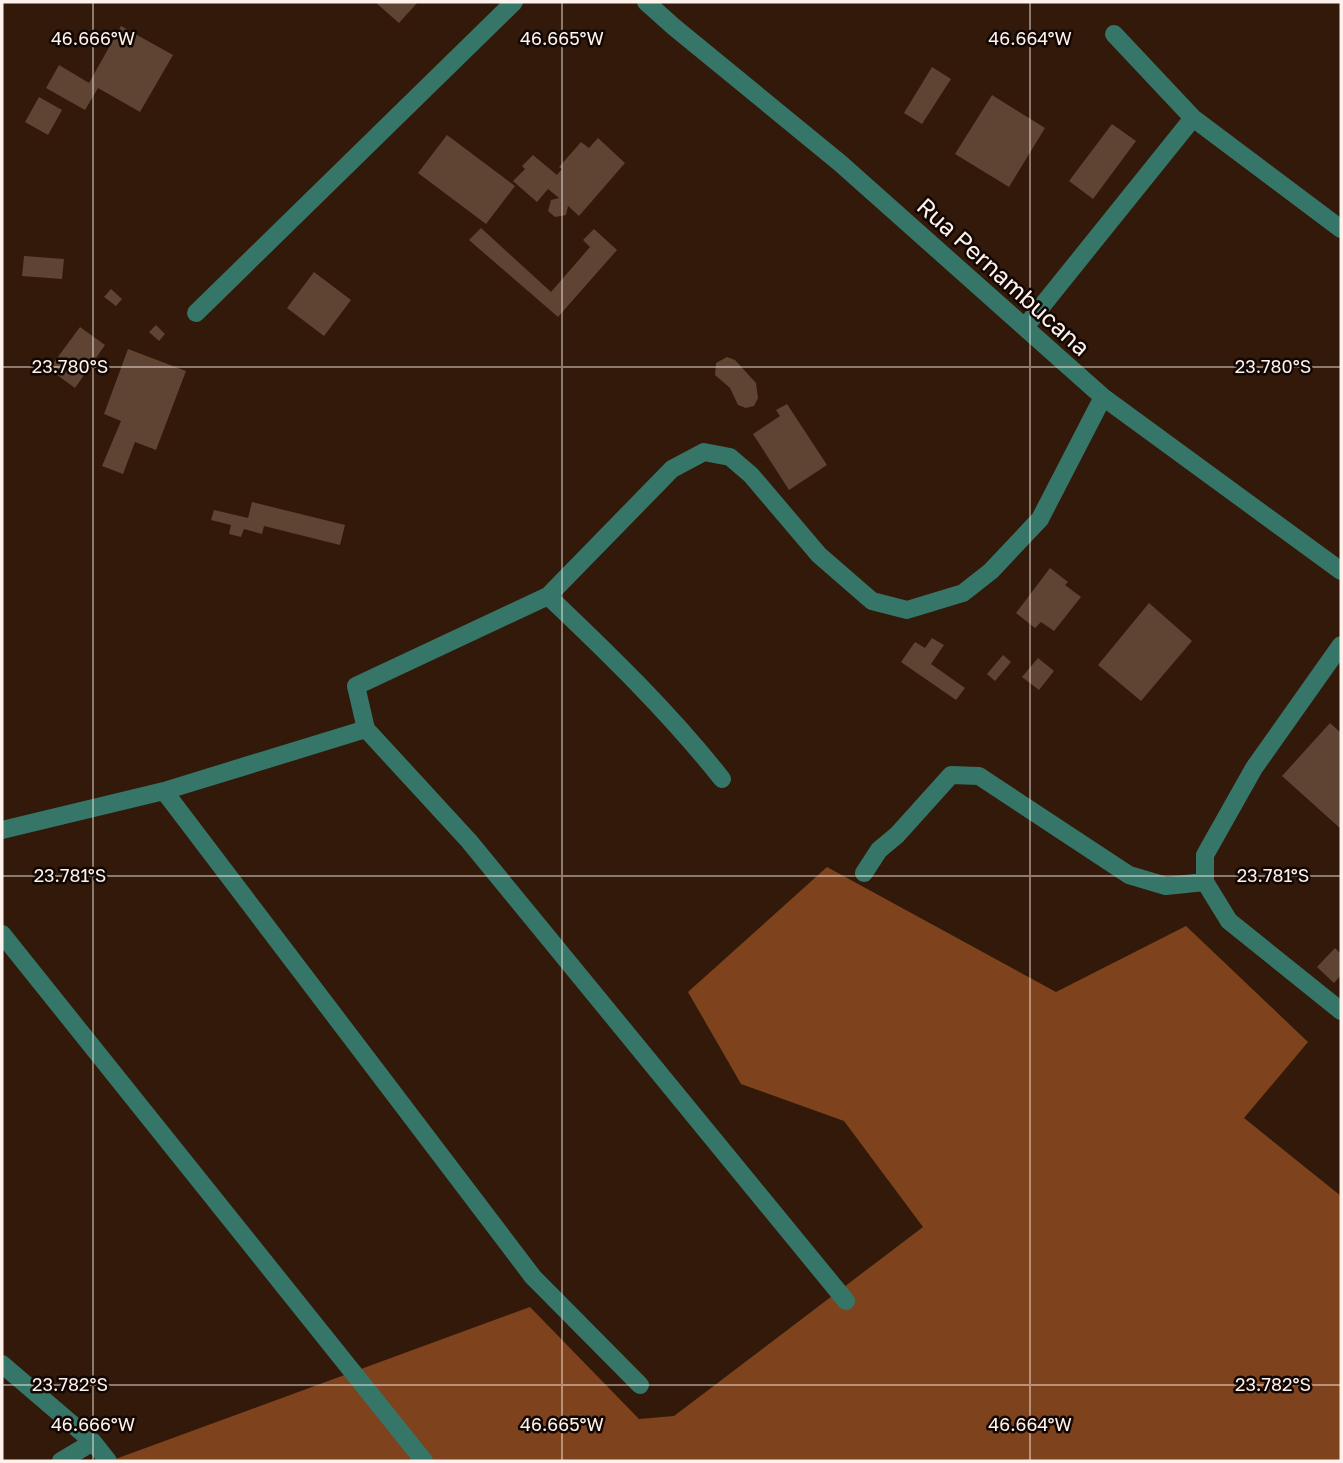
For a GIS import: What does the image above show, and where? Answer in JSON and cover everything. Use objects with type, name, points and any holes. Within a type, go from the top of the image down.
[{"type":"street","points":[[196,313],[514,2]]},
{"type":"street","name":"Rua Pernambucana","points":[[646,2],[840,163],[1103,397],[1341,571]]},
{"type":"street","points":[[1114,34],[1193,118],[1341,229]]},
{"type":"street","points":[[1025,327],[1193,118]]},
{"type":"street","points":[[846,1301],[469,841],[366,729],[356,686],[548,596],[672,468],[704,452],[730,457],[751,475],[819,555],[872,601],[907,610],[963,593],[991,571],[1040,519],[1103,397]]},
{"type":"street","points":[[548,596],[624,669],[691,740],[722,779]]},
{"type":"street","points":[[1341,645],[1254,768],[1205,855],[1205,882],[1229,921],[1341,1011]]},
{"type":"street","points":[[2,830],[164,791],[366,729]]},
{"type":"street","points":[[864,873],[879,850],[897,835],[951,775],[965,775],[979,776],[1129,875],[1166,886],[1205,882]]},
{"type":"street","points":[[164,791],[533,1278],[640,1385]]},
{"type":"street","points":[[2,934],[424,1461]]},
{"type":"street","points":[[2,1364],[93,1442],[108,1461]]},
{"type":"street","points":[[61,1461],[93,1442]]},
{"type":"shaded area","points":[[827,867],[1056,992],[1186,926],[1308,1042],[1244,1118],[1341,1196],[1341,1461],[110,1461],[530,1307],[639,1419],[674,1416],[923,1227],[844,1121],[741,1084],[688,992]]},
{"type":"building","points":[[375,2],[418,2],[399,23]]},
{"type":"building","points":[[121,26],[173,55],[140,112],[98,88],[85,110],[46,88],[59,65],[89,83]]},
{"type":"building","points":[[932,67],[951,79],[922,124],[904,113]]},
{"type":"building","points":[[992,95],[1045,128],[1009,187],[955,154]]},
{"type":"building","points":[[39,97],[62,110],[48,135],[25,122]]},
{"type":"building","points":[[1112,124],[1136,141],[1093,199],[1069,181]]},
{"type":"building","points":[[447,135],[515,186],[486,224],[418,173]]},
{"type":"building","points":[[598,138],[625,163],[579,216],[568,206],[566,215],[555,217],[548,211],[551,200],[559,198],[548,189],[537,202],[513,181],[525,169],[522,166],[533,155],[557,175],[562,169],[559,167],[581,142],[589,148]]},
{"type":"building","points":[[481,228],[551,292],[590,247],[583,240],[594,229],[617,250],[558,317],[469,240]]},
{"type":"building","points":[[24,256],[64,259],[62,279],[22,276]]},
{"type":"building","points":[[314,272],[351,300],[324,336],[287,308]]},
{"type":"building","points":[[111,289],[122,299],[116,306],[104,297]]},
{"type":"building","points":[[156,325],[165,334],[159,341],[149,332]]},
{"type":"building","points":[[80,327],[105,345],[75,388],[49,369]]},
{"type":"building","points":[[128,349],[186,371],[156,450],[135,442],[123,474],[102,466],[121,421],[104,414]]},
{"type":"building","points":[[727,357],[735,360],[756,383],[758,398],[754,406],[746,408],[738,405],[730,388],[715,375],[716,363]]},
{"type":"building","points":[[787,404],[827,465],[789,490],[753,434],[780,416],[776,410]]},
{"type":"building","points":[[252,502],[345,525],[340,545],[264,526],[262,534],[244,529],[241,537],[229,534],[231,525],[211,520],[214,510],[248,518]]},
{"type":"building","points":[[1050,568],[1068,582],[1065,585],[1081,597],[1054,631],[1041,622],[1035,628],[1016,613]]},
{"type":"building","points":[[1149,603],[1192,641],[1141,701],[1098,665]]},
{"type":"building","points":[[932,638],[944,645],[931,664],[965,688],[956,700],[901,662],[915,642],[925,648]]},
{"type":"building","points":[[1003,655],[1011,662],[995,681],[987,674]]},
{"type":"building","points":[[1038,658],[1054,671],[1039,690],[1022,677]]},
{"type":"building","points":[[1330,723],[1341,733],[1341,829],[1282,776]]},
{"type":"building","points":[[1335,948],[1341,954],[1341,975],[1334,983],[1317,967]]}]
